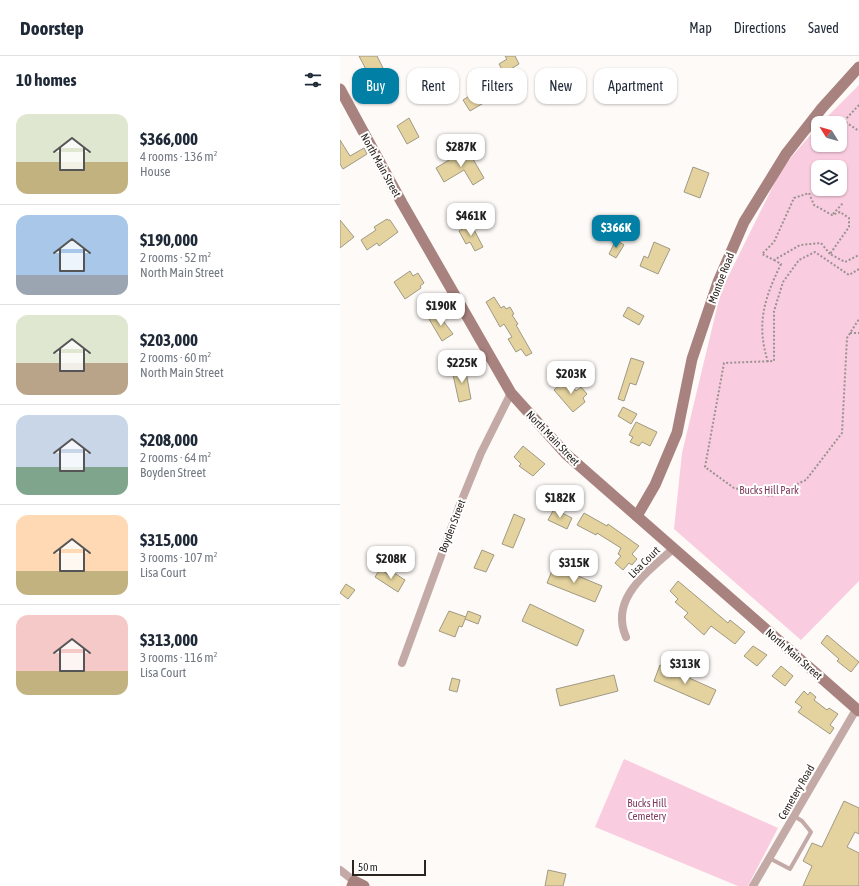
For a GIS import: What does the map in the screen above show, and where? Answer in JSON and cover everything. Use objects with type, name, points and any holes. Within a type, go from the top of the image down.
[{"type":"main road","name":"Montoe Road","points":[[637,516],[656,485],[677,433],[692,359],[718,282],[744,222],[786,154],[822,108],[859,67]]},
{"type":"main road","name":"North Main Street","points":[[340,89],[402,203],[511,393],[566,454],[858,709]]},
{"type":"street","name":"Boyden Street","points":[[402,663],[459,508],[481,453],[511,393]]},
{"type":"street","name":"Lisa Court","points":[[626,637],[621,627],[621,612],[628,594],[647,572],[674,548]]},
{"type":"street","name":"Cemetery Road","points":[[753,886],[858,709]]},
{"type":"street","points":[[340,870],[356,884]]},
{"type":"lane","points":[[769,858],[790,869],[811,832],[802,821],[794,816]]},
{"type":"path","points":[[859,105],[844,121],[859,131]]},
{"type":"path","points":[[768,362],[762,344],[762,316],[772,284],[781,264],[762,254],[774,242],[794,198],[809,193],[814,205],[832,215],[840,212],[849,218],[849,227],[830,254]]},
{"type":"path","points":[[832,215],[843,203]]},
{"type":"path","points":[[774,260],[800,244],[821,243],[830,254],[845,262],[859,255]]},
{"type":"path","points":[[859,269],[849,275],[816,252],[799,260],[783,282],[774,311],[774,361],[724,363],[705,467],[734,488],[770,496],[806,480],[842,433],[847,338],[859,319]]},
{"type":"path","points":[[850,333],[859,333]]},
{"type":"green space","name":"Bucks Hill Park","points":[[859,85],[859,581],[801,640],[674,529],[682,453],[721,291],[782,168],[811,134],[811,152],[847,152],[847,116],[828,116]]},
{"type":"green space","name":"Bucks Hill Cemetery","points":[[624,759],[778,828],[748,886],[738,886],[595,827]]},
{"type":"building","points":[[359,56],[377,56],[383,68],[365,68]]},
{"type":"building","points":[[505,56],[515,56],[519,64],[512,68],[501,68],[499,64],[507,59]]},
{"type":"building","points":[[467,97],[467,104],[482,104],[470,111],[463,100]]},
{"type":"building","points":[[409,118],[419,137],[407,144],[397,126]]},
{"type":"building","points":[[340,140],[350,156],[364,148],[367,154],[343,169],[340,164]]},
{"type":"building","points":[[467,149],[484,178],[473,185],[464,170],[444,182],[436,168]]},
{"type":"building","points":[[693,167],[709,173],[700,198],[684,192]]},
{"type":"building","points":[[387,219],[390,220],[398,232],[379,246],[377,243],[367,250],[361,240],[376,230],[374,227]]},
{"type":"building","points":[[340,220],[354,237],[340,248]]},
{"type":"building","points":[[471,224],[483,247],[475,251],[470,242],[466,244],[459,231]]},
{"type":"building","points":[[616,240],[624,245],[616,258],[609,254]]},
{"type":"building","points":[[654,242],[670,249],[658,274],[640,266],[644,256],[648,258]]},
{"type":"building","points":[[410,271],[413,276],[418,273],[424,283],[420,286],[421,288],[405,299],[394,282]]},
{"type":"building","points":[[494,297],[501,308],[504,306],[506,309],[510,307],[514,314],[512,315],[518,324],[516,325],[532,353],[526,356],[521,349],[516,352],[508,339],[512,337],[504,324],[500,327],[486,302]]},
{"type":"building","points":[[628,307],[644,316],[639,325],[623,316]]},
{"type":"building","points":[[438,314],[453,334],[442,341],[429,319]]},
{"type":"building","points":[[631,358],[644,362],[636,385],[630,383],[624,401],[618,399]]},
{"type":"building","points":[[465,367],[471,399],[459,402],[452,370]]},
{"type":"building","points":[[566,379],[576,391],[581,387],[587,394],[583,398],[585,402],[573,412],[554,390]]},
{"type":"building","points":[[623,407],[637,414],[631,424],[618,416]]},
{"type":"building","points":[[636,422],[657,432],[650,446],[642,442],[639,446],[630,442],[633,437],[629,435]]},
{"type":"building","points":[[523,446],[545,464],[533,476],[519,466],[521,464],[514,457]]},
{"type":"building","points":[[554,509],[572,518],[567,529],[548,520]]},
{"type":"building","points":[[584,513],[607,526],[608,524],[639,546],[632,554],[637,559],[632,565],[629,563],[623,570],[615,563],[621,556],[618,554],[621,548],[597,533],[596,535],[577,525]]},
{"type":"building","points":[[514,514],[525,519],[513,548],[502,544]]},
{"type":"building","points":[[482,550],[494,555],[486,572],[474,568]]},
{"type":"building","points":[[554,566],[602,586],[595,602],[547,583]]},
{"type":"building","points":[[380,569],[389,575],[391,571],[405,580],[398,592],[375,577]]},
{"type":"building","points":[[678,581],[728,623],[730,620],[745,632],[735,644],[711,626],[704,635],[684,617],[688,613],[675,602],[678,599],[670,591]]},
{"type":"building","points":[[346,584],[355,590],[348,599],[340,593]]},
{"type":"building","points":[[530,604],[584,630],[577,646],[522,621]]},
{"type":"building","points":[[449,611],[466,617],[462,627],[459,626],[455,637],[439,631]]},
{"type":"building","points":[[468,611],[481,616],[478,624],[465,619]]},
{"type":"building","points":[[827,635],[859,662],[851,672],[837,661],[839,659],[821,643]]},
{"type":"building","points":[[753,646],[767,655],[757,666],[744,656]]},
{"type":"building","points":[[660,665],[716,690],[709,705],[654,681]]},
{"type":"building","points":[[781,666],[793,676],[785,686],[772,676]]},
{"type":"building","points":[[614,675],[618,691],[560,706],[556,689]]},
{"type":"building","points":[[452,678],[460,680],[457,692],[449,690]]},
{"type":"building","points":[[804,691],[808,695],[810,692],[816,697],[814,700],[827,710],[829,708],[838,714],[830,725],[834,728],[830,734],[798,712],[802,707],[795,702]]},
{"type":"building","points":[[844,801],[859,808],[859,834],[855,832],[847,847],[859,853],[859,886],[803,886],[812,866],[803,861],[812,843],[822,847]]},
{"type":"building","points":[[548,870],[566,874],[563,886],[545,886]]}]
